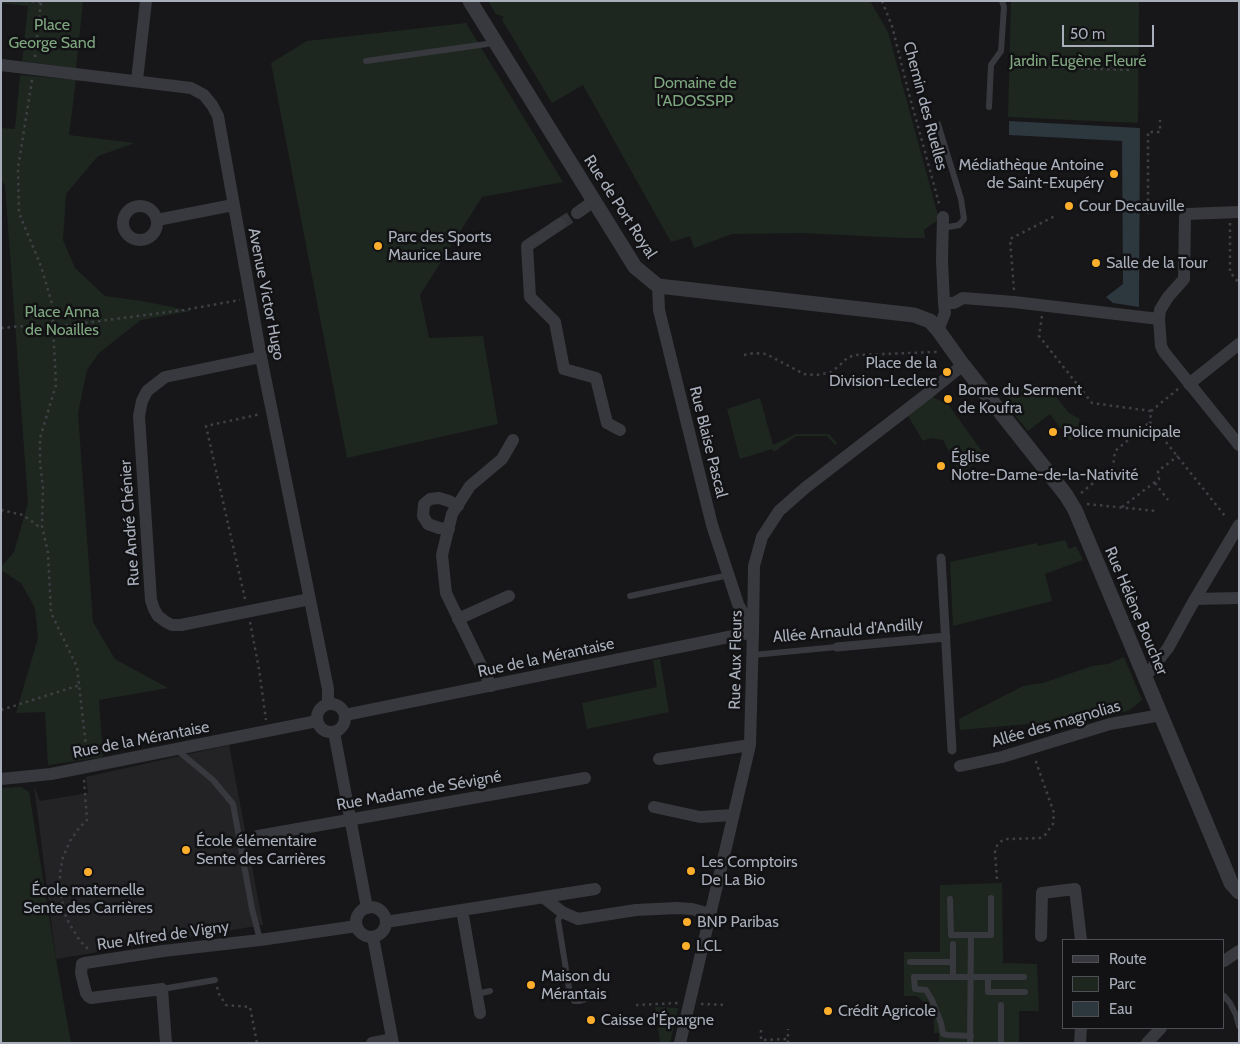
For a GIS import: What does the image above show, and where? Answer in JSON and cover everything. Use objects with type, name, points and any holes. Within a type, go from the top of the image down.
[{"type":"street","points":[[137,80],[146,1]]},
{"type":"street","name":"Rue de Port Royal","points":[[470,1],[635,267],[658,286]]},
{"type":"street","name":"Avenue Victor Hugo","points":[[1,65],[191,88],[204,95],[218,116],[261,357],[328,689],[328,704]]},
{"type":"street","points":[[577,214],[594,202]]},
{"type":"street","points":[[157,220],[233,205]]},
{"type":"street","points":[[1236,211],[1187,214],[1184,217],[1184,278],[1168,297],[1160,314],[1161,346],[1164,352],[1239,445]]},
{"type":"street","points":[[658,286],[914,315],[930,321],[938,330],[945,313],[942,260],[943,222]]},
{"type":"street","points":[[560,224],[526,246],[530,297],[555,322],[564,368],[596,378],[607,423],[620,430]]},
{"type":"street","name":"Rue Blaise Pascal","points":[[658,286],[659,310],[712,526],[738,604],[753,632]]},
{"type":"street","points":[[944,303],[954,303],[963,298],[1160,314]]},
{"type":"street","name":"Rue Hélène Boucher","points":[[938,330],[962,366],[1066,495],[1075,510],[1231,883],[1239,892]]},
{"type":"street","points":[[1188,382],[1239,344]]},
{"type":"street","name":"Rue André Chénier","points":[[261,357],[165,378],[147,391],[142,401],[139,416],[151,600],[158,616],[172,625],[180,625],[310,599]]},
{"type":"street","name":"Rue Aux Fleurs","points":[[680,1043],[750,744],[754,566],[762,537],[779,511],[805,488],[962,366]]},
{"type":"street","points":[[491,686],[446,593],[442,555],[452,514],[470,486],[502,459],[513,440]]},
{"type":"street","points":[[448,529],[428,524],[424,516],[424,504],[430,499],[438,498],[458,506]]},
{"type":"street","points":[[1145,677],[1168,648],[1239,525]]},
{"type":"street","points":[[941,558],[952,750]]},
{"type":"street","points":[[458,620],[509,596]]},
{"type":"street","points":[[1195,599],[1239,598]]},
{"type":"street","name":"Rue de la Mérantaise","points":[[345,715],[753,632]]},
{"type":"street","name":"Allée Arnauld d'Andilly","points":[[837,647],[946,637]]},
{"type":"street","points":[[328,704],[336,705],[345,715],[342,728],[334,732],[330,733],[318,726],[316,717],[320,708],[328,704]]},
{"type":"street","name":"Allée des magnolias","points":[[960,766],[983,762],[1110,724],[1161,715]]},
{"type":"street","name":"Rue de la Mérantaise","points":[[1,779],[51,774],[91,767],[317,721]]},
{"type":"street","points":[[334,732],[367,908]]},
{"type":"street","points":[[659,759],[750,744]]},
{"type":"street","name":"Rue Madame de Sévigné","points":[[258,836],[585,778]]},
{"type":"street","points":[[654,806],[700,817],[733,815]]},
{"type":"street","points":[[1042,936],[1042,893],[1075,889],[1081,939]]},
{"type":"street","points":[[386,922],[595,890]]},
{"type":"street","points":[[543,898],[562,912],[578,919],[636,910],[677,908],[692,909],[710,914]]},
{"type":"street","points":[[372,908],[382,912],[386,922],[382,932],[373,937],[368,937],[359,931],[356,920],[362,910],[372,908]]},
{"type":"street","points":[[462,910],[480,1013]]},
{"type":"street","name":"Rue Alfred de Vigny","points":[[162,989],[94,998],[86,993],[81,973],[82,964],[163,951],[357,926]]},
{"type":"street","points":[[372,1043],[393,1041],[373,937]]},
{"type":"street","points":[[1225,959],[1239,950]]},
{"type":"street","points":[[162,989],[166,1043]]},
{"type":"street","points":[[1080,1043],[1081,1029]]},
{"type":"street","points":[[1147,1043],[1160,1029]]},
{"type":"lane","points":[[989,107],[991,66],[1001,51],[1004,7],[1002,1]]},
{"type":"lane","points":[[366,61],[496,42]]},
{"type":"lane","points":[[938,124],[961,199],[964,219],[959,225],[943,222]]},
{"type":"lane","points":[[630,596],[728,575]]},
{"type":"lane","name":"Allée Arnauld d'Andilly","points":[[753,655],[837,647]]},
{"type":"lane","points":[[177,750],[213,780],[233,804],[252,908],[260,940]]},
{"type":"lane","points":[[950,898],[950,935],[991,935],[991,898]]},
{"type":"lane","points":[[562,912],[558,920],[570,994],[574,1001],[599,995]]},
{"type":"lane","points":[[971,935],[971,977],[970,1039],[943,1034],[932,1000],[926,990],[915,989],[914,977],[953,977],[971,977],[1024,977]]},
{"type":"lane","points":[[953,944],[953,977]]},
{"type":"lane","points":[[910,962],[953,962]]},
{"type":"lane","points":[[988,977],[988,992],[1025,992]]},
{"type":"lane","points":[[162,989],[215,980]]},
{"type":"lane","points":[[477,994],[490,991]]},
{"type":"lane","points":[[1225,997],[1236,1015],[1239,1026]]},
{"type":"lane","points":[[1001,1005],[1001,1043]]},
{"type":"path","points":[[25,1],[41,2],[18,168],[19,213],[41,266],[52,304],[56,385],[40,438],[43,488],[42,526],[48,553],[51,614],[77,667],[88,759],[93,773],[84,775],[87,820],[70,840],[63,857],[60,873],[60,891],[64,912],[80,940],[88,950],[113,959]]},
{"type":"path","name":"Chemin des Ruelles","points":[[882,1],[892,26],[943,222]]},
{"type":"path","points":[[1016,66],[1132,70]]},
{"type":"path","points":[[1148,214],[1148,132],[1160,132],[1160,120]]},
{"type":"path","points":[[1236,211],[1230,272],[1239,283]]},
{"type":"path","points":[[1014,302],[1010,240],[1057,215]]},
{"type":"path","points":[[1,328],[23,326],[53,327],[184,310],[250,298]]},
{"type":"path","points":[[1043,305],[1039,336],[1092,403],[1151,411],[1188,382]]},
{"type":"path","points":[[744,355],[754,353],[766,354],[804,374],[817,375],[830,372],[847,358],[855,355],[939,351],[951,348]]},
{"type":"path","points":[[1151,411],[1150,422],[1225,516]]},
{"type":"path","points":[[268,731],[248,611],[206,426],[272,412]]},
{"type":"path","points":[[1070,502],[1113,467],[1115,451],[1150,422]]},
{"type":"path","points":[[1122,507],[1159,479],[1158,471],[1178,456]]},
{"type":"path","points":[[1155,482],[1168,500]]},
{"type":"path","points":[[1070,502],[1156,511]]},
{"type":"path","points":[[1,510],[23,515],[38,526],[42,526]]},
{"type":"path","points":[[1,710],[80,685]]},
{"type":"path","points":[[997,879],[995,852],[1000,842],[1005,839],[1040,838],[1045,835],[1053,824],[1054,813],[1032,748]]},
{"type":"path","points":[[215,980],[218,994],[226,1005],[250,1008],[256,1043]]},
{"type":"path","points":[[636,1006],[644,1004],[689,1003],[727,1005]]},
{"type":"path","points":[[761,1030],[761,1040],[788,1041],[788,1029]]},
{"type":"shaded area","name":"École élémentaire Sente des Carrières","points":[[229,745],[263,925],[56,959],[34,786],[40,801],[88,793],[86,777]]},
{"type":"green space","name":"Place George Sand","points":[[1,1],[83,1],[76,68],[22,61],[28,6],[1,3]]},
{"type":"green space","name":"Domaine de l'ADOSSPP","points":[[488,1],[870,1],[888,32],[939,219],[924,230],[925,238],[802,233],[732,234],[694,248],[690,236],[671,242],[583,85],[552,103],[502,20],[504,17],[496,14]]},
{"type":"green space","name":"Jardin Eugène Fleuré","points":[[1011,1],[1139,1],[1138,123],[1008,117]]},
{"type":"green space","name":"Parc des Sports Maurice Laure","points":[[466,23],[563,182],[482,197],[420,295],[429,338],[483,336],[498,424],[347,458],[271,63],[307,41]]},
{"type":"green space","name":"Place Anna de Noailles","points":[[20,75],[76,80],[69,135],[135,143],[98,156],[66,194],[63,240],[75,268],[105,296],[191,311],[141,320],[99,353],[87,370],[78,413],[93,622],[115,659],[168,688],[99,700],[103,757],[48,765],[45,712],[16,713],[38,638],[35,608],[21,583],[1,570],[1,567],[14,552],[28,503],[5,185],[1,181],[1,128],[15,129]]},
{"type":"green space","points":[[1026,384],[1047,385],[1069,413],[1080,419],[1075,437],[1070,441],[1050,414],[1028,431],[1003,401]]},
{"type":"green space","points":[[932,397],[948,404],[986,457],[960,473],[943,440],[930,438],[923,441],[907,414]]},
{"type":"green space","points":[[760,398],[773,445],[796,434],[829,434],[837,443],[835,445],[827,436],[796,436],[774,452],[772,449],[740,459],[727,409]]},
{"type":"green space","points":[[1065,540],[1069,549],[1076,546],[1083,560],[1045,574],[1052,601],[953,626],[950,562],[1037,543],[1038,546]]},
{"type":"green space","points":[[1124,657],[1142,700],[1130,710],[1107,717],[960,730],[959,719],[1023,686],[1043,683],[1092,666],[1108,664]]},
{"type":"green space","points":[[660,659],[669,712],[587,729],[582,703],[657,687],[653,660]]},
{"type":"green space","points":[[21,787],[29,792],[71,1043],[1,1043],[1,788]]},
{"type":"green space","points":[[1002,883],[1003,963],[1037,964],[1039,1011],[1019,1011],[1019,1043],[939,1043],[939,1033],[934,1033],[934,1012],[917,996],[904,996],[904,952],[940,952],[940,885]]},
{"type":"green space","points":[[655,1007],[678,1008],[670,1043],[660,1043]]},
{"type":"water","points":[[1009,121],[1140,128],[1139,307],[1113,303],[1106,297],[1123,284],[1122,141],[1009,135]]},
{"type":"tunnel","points":[[560,224],[577,213]]},
{"type":"place","name":"Médiathèque Antoine de Saint-Exupéry","points":[[1114,174]]},
{"type":"place","name":"Cour Decauville","points":[[1069,206]]},
{"type":"place","name":"Parc des Sports Maurice Laure","points":[[378,246]]},
{"type":"place","name":"Salle de la Tour","points":[[1096,263]]},
{"type":"place","name":"Place de la Division-Leclerc","points":[[947,372]]},
{"type":"place","name":"Borne du Serment de Koufra","points":[[948,399]]},
{"type":"place","name":"Police municipale","points":[[1053,432]]},
{"type":"place","name":"Église Notre-Dame-de-la-Nativité","points":[[941,466]]},
{"type":"place","name":"École élémentaire Sente des Carrières","points":[[186,850]]},
{"type":"place","name":"Les Comptoirs De La Bio","points":[[691,871]]},
{"type":"place","name":"École maternelle Sente des Carrières","points":[[88,872]]},
{"type":"place","name":"BNP Paribas","points":[[687,922]]},
{"type":"place","name":"LCL","points":[[686,946]]},
{"type":"place","name":"Maison du Mérantais","points":[[531,985]]},
{"type":"place","name":"Crédit Agricole","points":[[828,1011]]},
{"type":"place","name":"Caisse d'Épargne","points":[[591,1020]]}]
